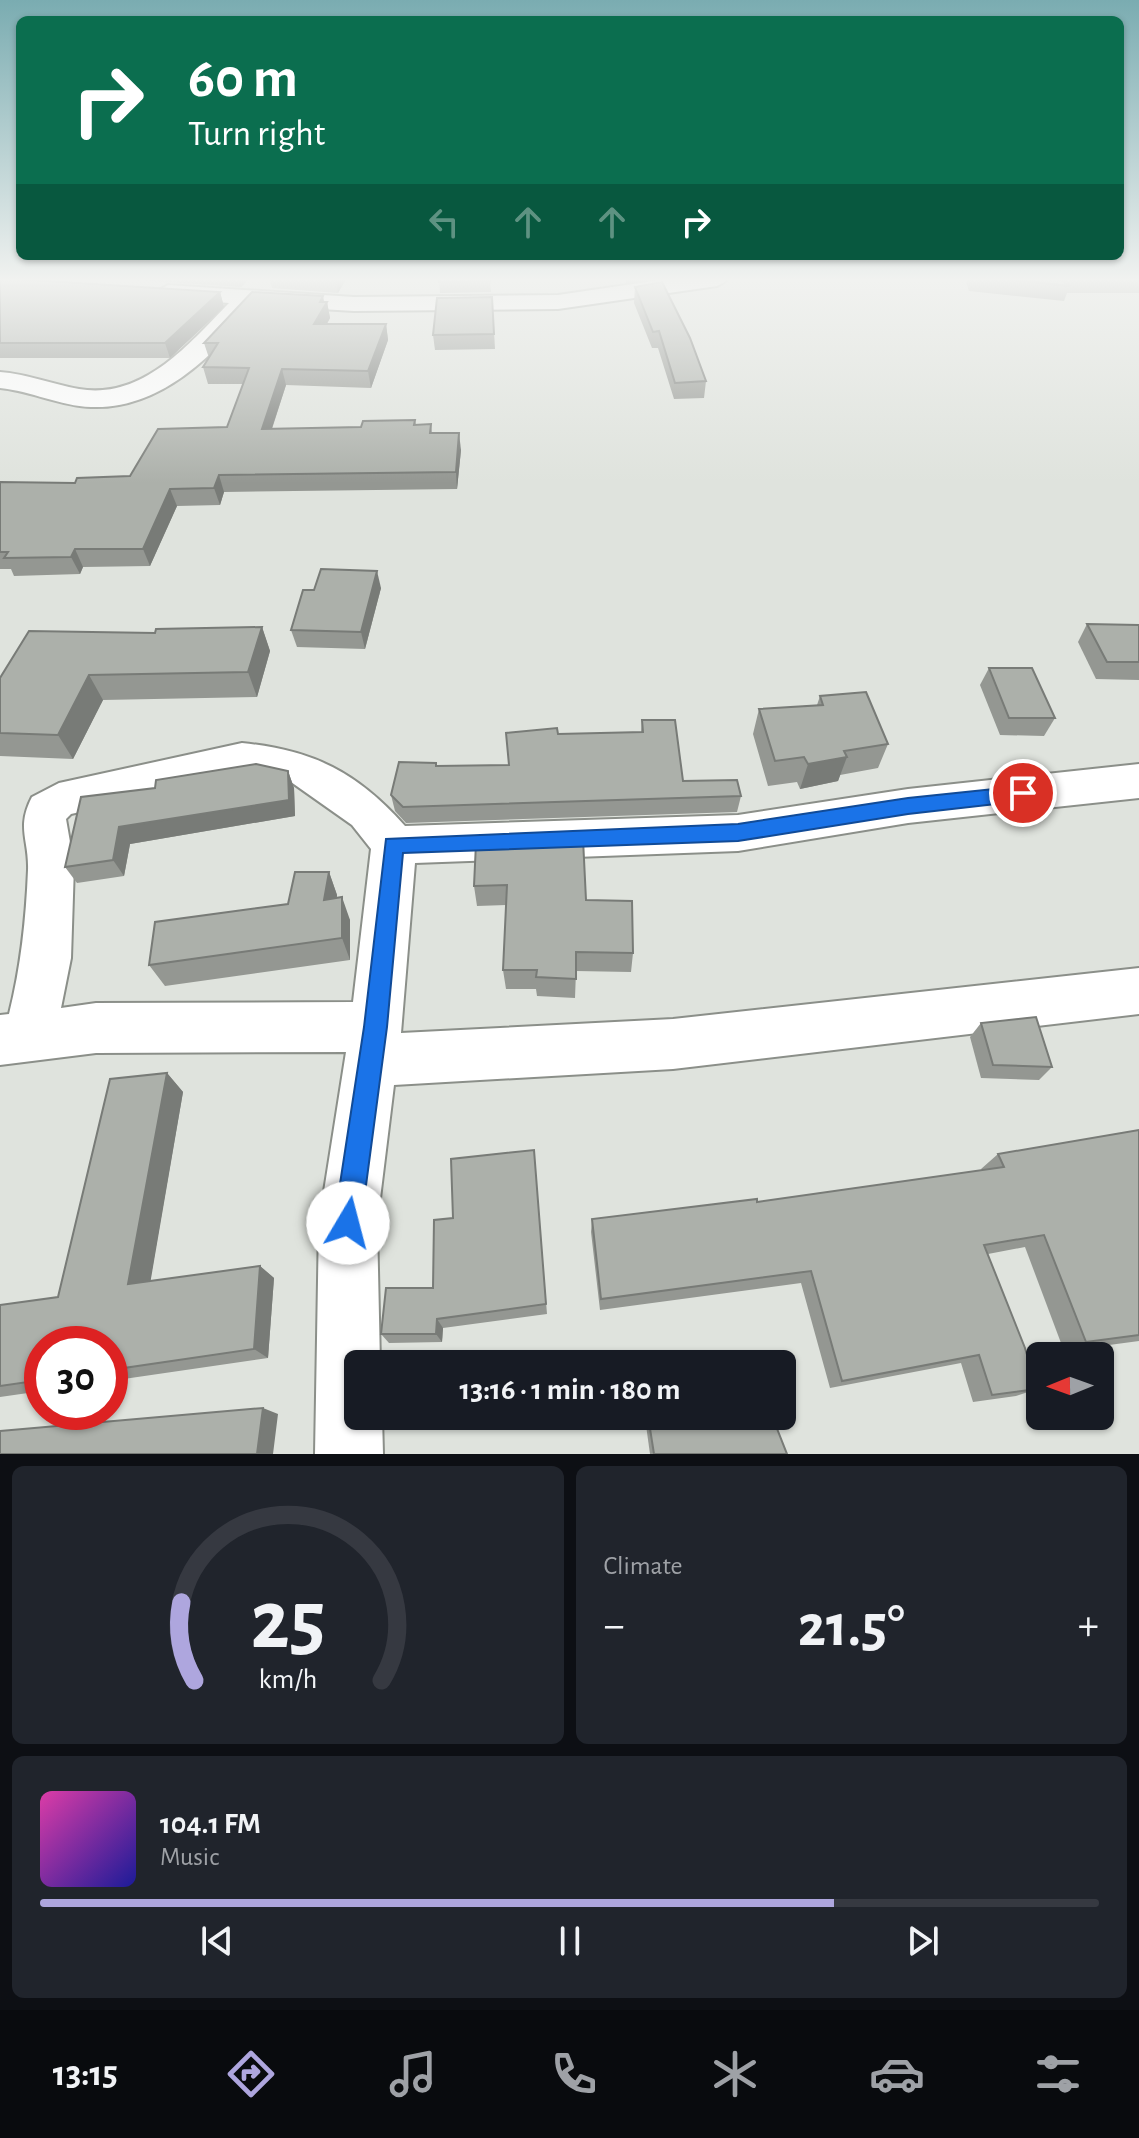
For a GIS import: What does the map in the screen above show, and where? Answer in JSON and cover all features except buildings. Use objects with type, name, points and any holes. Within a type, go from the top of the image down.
[{"type":"street","points":[[0,380],[20,381],[91,399],[134,392],[171,376],[199,347]]},
{"type":"street","points":[[349,1454],[348,1223],[373,1044],[394,845],[367,813],[303,769],[279,763],[242,759],[59,800],[47,809],[43,822],[51,865],[47,958],[14,1038],[96,1028],[373,1044],[673,1044],[1139,991]]},
{"type":"street","points":[[394,845],[738,833],[908,806],[1139,781]]},
{"type":"route","points":[[348,1223],[376,1027],[394,845],[738,833],[908,806],[1023,793]]}]
